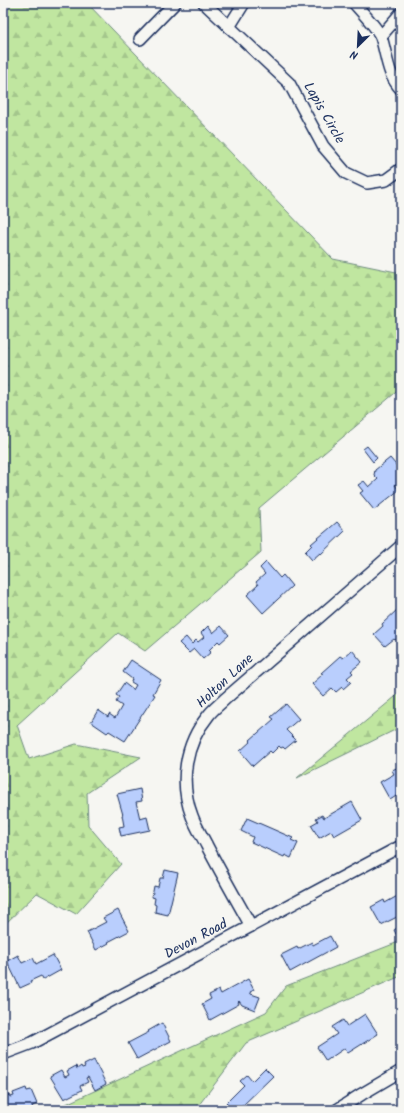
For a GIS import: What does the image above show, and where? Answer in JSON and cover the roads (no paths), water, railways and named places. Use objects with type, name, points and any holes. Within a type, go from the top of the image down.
[{"type":"street","points":[[140,39],[175,3]]},
{"type":"street","name":"Lapis Circle","points":[[204,3],[290,83],[323,146],[346,173],[367,183],[386,180],[401,169]]},
{"type":"street","points":[[230,27],[244,3]]},
{"type":"street","points":[[354,3],[381,36],[386,60],[396,83],[401,89]]},
{"type":"street","points":[[381,36],[401,13]]},
{"type":"street","name":"Holton Lane","points":[[252,926],[215,862],[192,816],[188,803],[185,778],[186,764],[191,743],[208,716],[225,699],[401,546]]},
{"type":"street","name":"Devon Road","points":[[3,1054],[32,1043],[401,846]]},
{"type":"street","points":[[337,1110],[401,1071]]}]
